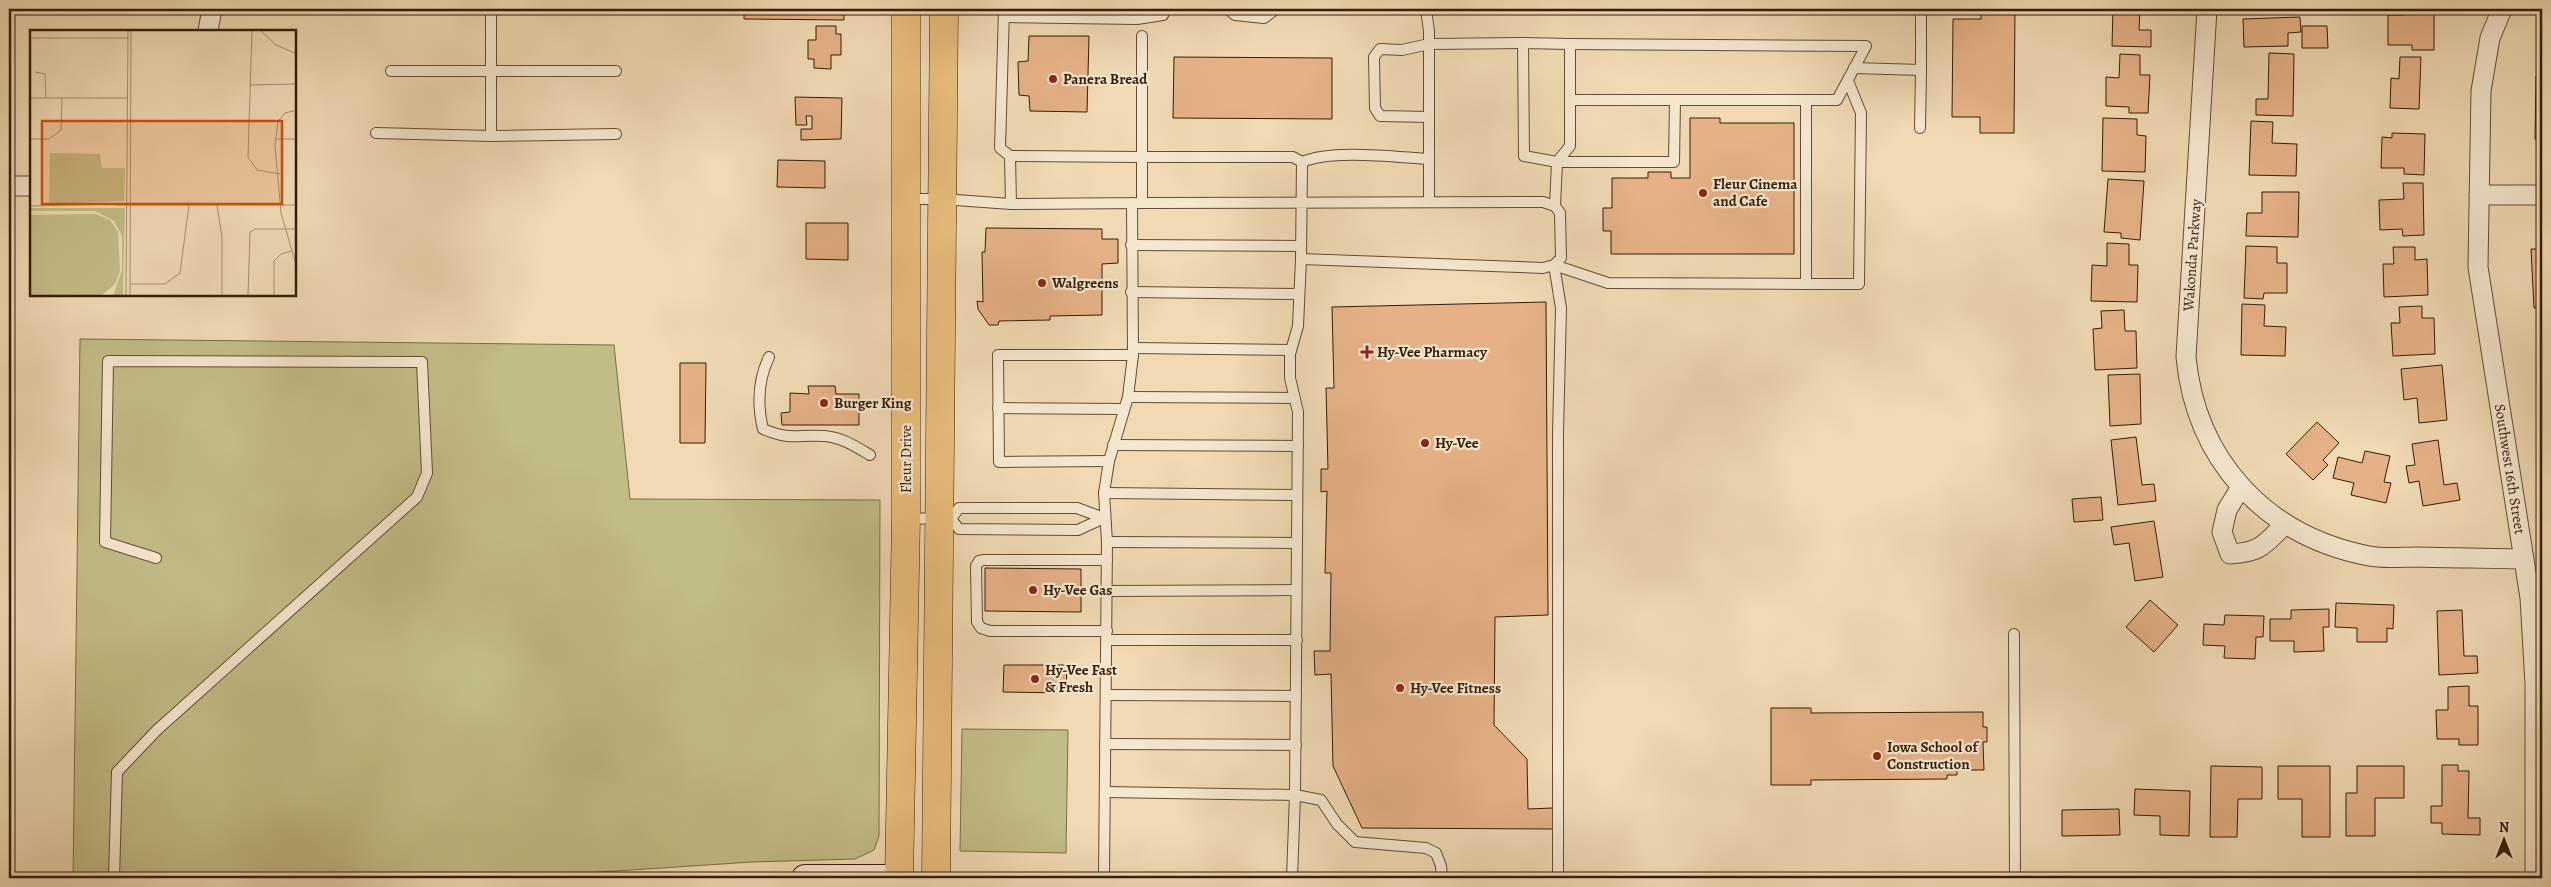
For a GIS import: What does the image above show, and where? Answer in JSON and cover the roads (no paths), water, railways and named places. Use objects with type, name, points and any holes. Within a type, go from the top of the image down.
[{"type":"main road","name":"Fleur Drive","points":[[898,878],[906,519],[906,9]]},
{"type":"main road","points":[[936,878],[945,518],[942,199],[944,9]]},
{"type":"main road","points":[[806,878],[898,878]]},
{"type":"street","points":[[208,30],[212,9]]},
{"type":"street","name":"Wakonda Parkway","points":[[2207,9],[2186,357],[2188,378],[2198,418],[2216,455],[2241,487],[2263,508],[2285,524],[2325,544],[2370,556],[2524,559]]},
{"type":"street","name":"Southwest 16th Street","points":[[2502,9],[2490,38],[2481,91],[2478,267],[2530,598],[2535,684],[2535,878]]},
{"type":"street","points":[[9,186],[30,186]]},
{"type":"street","points":[[2479,195],[2542,195]]},
{"type":"street","points":[[2241,487],[2228,510],[2222,532],[2230,554],[2252,552],[2266,543],[2285,524]]},
{"type":"lane","points":[[490,136],[491,9]]},
{"type":"lane","points":[[1165,9],[1163,15],[1136,19],[1065,13],[1004,13],[1000,148],[1010,156],[1294,158],[1302,162]]},
{"type":"lane","points":[[1228,9],[1235,15],[1264,18],[1276,9]]},
{"type":"lane","points":[[1426,9],[1429,44],[1429,202]]},
{"type":"lane","points":[[1920,128],[1921,14]]},
{"type":"lane","points":[[1104,878],[1106,542],[1104,493],[1109,461],[1128,396],[1133,352],[1131,245],[1142,157],[1142,36]]},
{"type":"lane","points":[[1523,43],[1524,156],[1557,162],[1674,162],[1674,100]]},
{"type":"lane","points":[[1429,116],[1380,116],[1375,108],[1374,57],[1380,49],[1402,50],[1429,44],[1523,43],[1866,46],[1837,100],[1570,100]]},
{"type":"lane","points":[[1555,206],[1557,162],[1570,146],[1570,44]]},
{"type":"lane","points":[[1854,68],[1921,70]]},
{"type":"lane","points":[[391,71],[616,71]]},
{"type":"lane","points":[[1554,265],[1608,283],[1859,284],[1861,113],[1848,81]]},
{"type":"lane","points":[[1806,100],[1806,284]]},
{"type":"lane","points":[[376,133],[490,136],[616,134]]},
{"type":"lane","points":[[1010,156],[1010,204]]},
{"type":"lane","points":[[1302,162],[1315,156],[1429,159]]},
{"type":"lane","points":[[1292,878],[1296,744],[1298,412],[1290,378],[1291,350],[1298,326],[1302,162]]},
{"type":"lane","points":[[906,199],[942,199],[1010,204],[1543,202],[1555,206],[1560,212],[1561,258],[1554,265],[1543,268],[1301,259]]},
{"type":"lane","points":[[1131,245],[1301,246]]},
{"type":"lane","points":[[1554,265],[1561,308],[1558,434],[1558,878]]},
{"type":"lane","points":[[1131,292],[1299,294]]},
{"type":"lane","points":[[1109,461],[999,462],[998,355],[1291,350]]},
{"type":"lane","points":[[769,357],[762,371],[760,391],[759,412],[763,429],[782,437],[823,436],[842,439],[870,455]]},
{"type":"lane","points":[[114,878],[117,772],[157,730],[417,497],[427,473],[422,362],[108,361],[105,542],[156,558]]},
{"type":"lane","points":[[1128,396],[1294,398]]},
{"type":"lane","points":[[998,408],[1124,409]]},
{"type":"lane","points":[[1113,445],[1298,446]]},
{"type":"lane","points":[[1104,493],[1297,495]]},
{"type":"lane","points":[[906,519],[945,518],[959,508],[1077,508],[1104,518]]},
{"type":"lane","points":[[945,518],[959,529],[1078,530],[1104,518]]},
{"type":"lane","points":[[1106,542],[1297,543]]},
{"type":"lane","points":[[1106,560],[979,561],[976,566],[978,622],[981,628],[990,631],[1297,640]]},
{"type":"lane","points":[[1106,591],[1296,590]]},
{"type":"lane","points":[[2014,634],[2015,878]]},
{"type":"lane","points":[[1106,695],[1296,696]]},
{"type":"lane","points":[[1105,744],[1296,744]]},
{"type":"lane","points":[[1105,792],[1295,795],[1321,800],[1337,824],[1355,842],[1426,848],[1436,853],[1441,866],[1442,878]]},
{"type":"place","name":"Panera Bread","points":[[1053,79]]},
{"type":"place","name":"Fleur Cinema and Cafe","points":[[1703,193]]},
{"type":"place","name":"Walgreens","points":[[1042,283]]},
{"type":"place","name":"Hy-Vee Pharmacy","points":[[1367,352]]},
{"type":"place","name":"Burger King","points":[[824,403]]},
{"type":"place","name":"Hy-Vee","points":[[1425,443]]},
{"type":"place","name":"Hy-Vee Gas","points":[[1033,590]]},
{"type":"place","name":"Hy-Vee Fast & Fresh","points":[[1035,679]]},
{"type":"place","name":"Hy-Vee Fitness","points":[[1400,688]]},
{"type":"place","name":"Iowa School of Construction","points":[[1877,756]]}]
